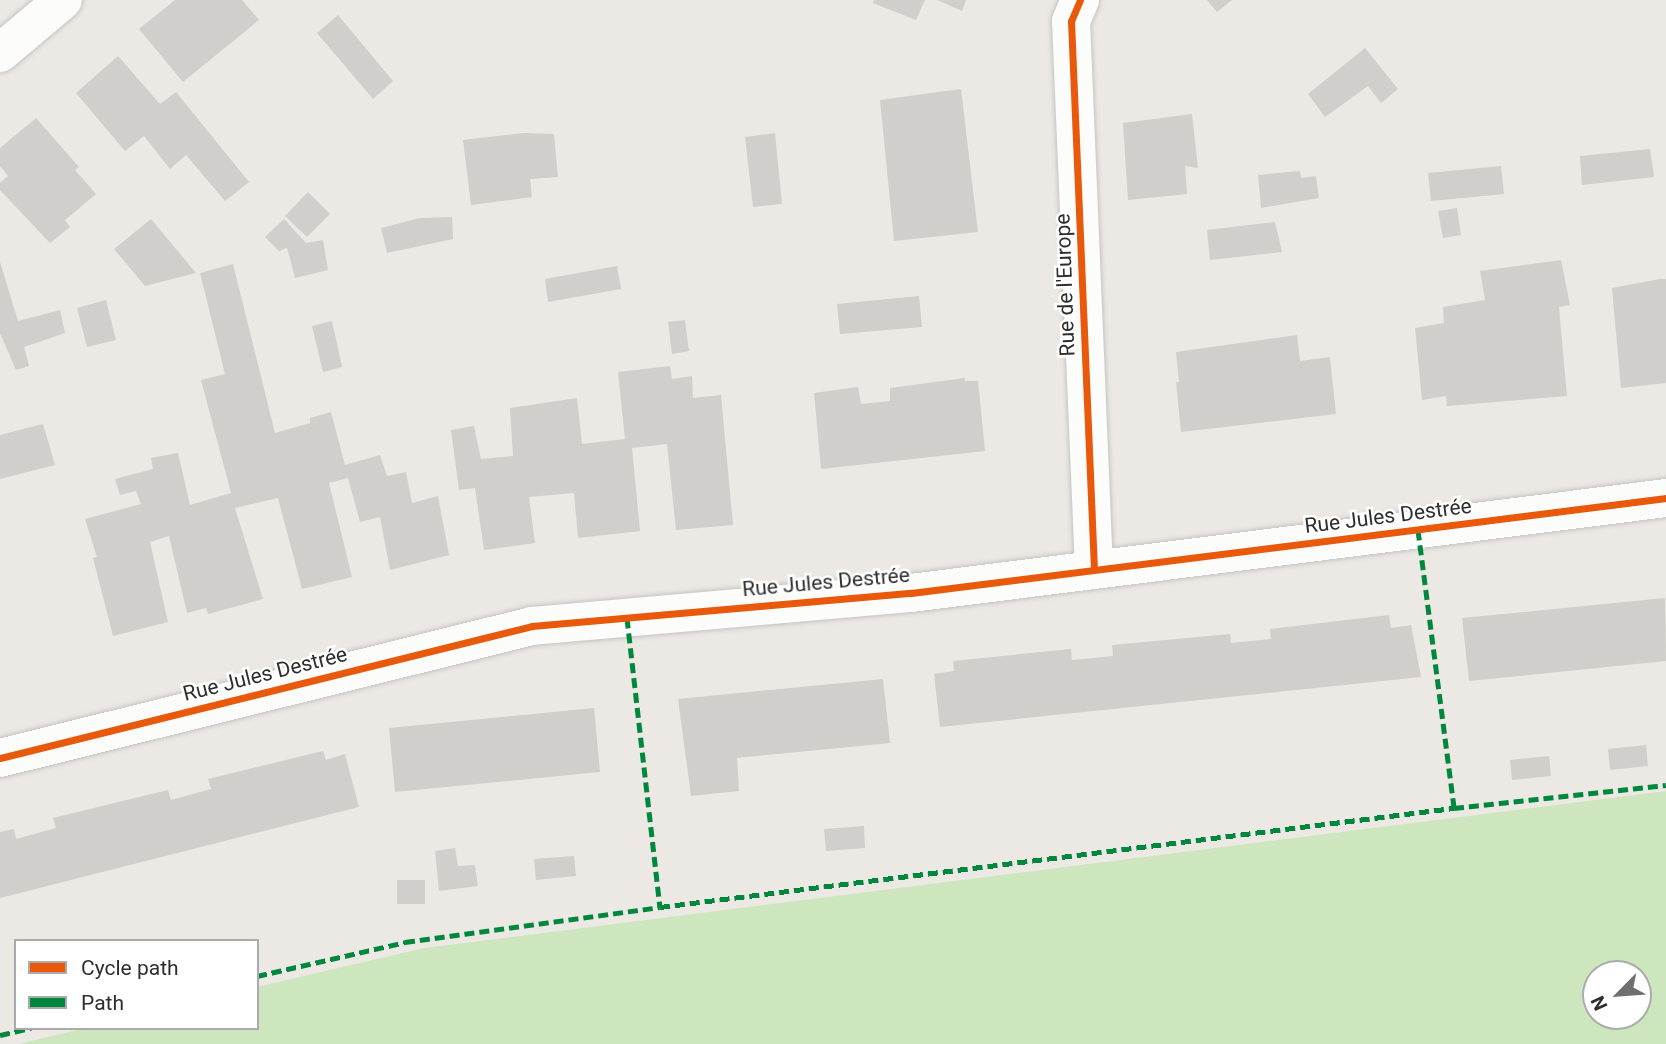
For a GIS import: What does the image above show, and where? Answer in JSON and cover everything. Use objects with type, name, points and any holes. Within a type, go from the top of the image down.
[{"type":"street","points":[[0,52],[63,0]]},
{"type":"street","name":"Rue de l'Europe","points":[[1080,0],[1072,21],[1094,570]]},
{"type":"street","name":"Rue Jules Destrée","points":[[0,758],[533,626],[911,593],[1666,498]]},
{"type":"green space","points":[[1666,791],[1666,1044],[19,1044],[77,1030],[259,1030],[259,987],[424,948]]},
{"type":"building","points":[[175,0],[242,0],[259,20],[183,82],[139,29]]},
{"type":"building","points":[[874,0],[925,0],[916,20],[873,3]]},
{"type":"building","points":[[937,0],[966,0],[962,11]]},
{"type":"building","points":[[1207,0],[1232,0],[1217,12]]},
{"type":"building","points":[[338,15],[393,81],[373,99],[317,33]]},
{"type":"building","points":[[1365,48],[1398,89],[1381,103],[1368,86],[1325,117],[1308,94]]},
{"type":"building","points":[[118,56],[160,104],[176,92],[249,182],[225,201],[186,155],[170,169],[144,136],[125,151],[76,93]]},
{"type":"building","points":[[961,89],[978,232],[894,241],[880,100]]},
{"type":"building","points":[[1192,114],[1198,168],[1185,166],[1187,194],[1128,200],[1123,123]]},
{"type":"building","points":[[36,118],[79,167],[75,170],[96,194],[65,220],[70,227],[50,243],[0,190],[0,183],[8,176],[0,166],[0,148]]},
{"type":"building","points":[[524,133],[554,134],[558,177],[530,179],[532,197],[471,205],[463,140]]},
{"type":"building","points":[[775,133],[782,204],[753,207],[745,137]]},
{"type":"building","points":[[1650,149],[1654,177],[1582,185],[1580,156]]},
{"type":"building","points":[[1501,166],[1504,194],[1431,201],[1428,173]]},
{"type":"building","points":[[1300,171],[1301,178],[1316,176],[1319,198],[1261,208],[1258,175]]},
{"type":"building","points":[[308,192],[330,214],[307,237],[285,216]]},
{"type":"building","points":[[1457,208],[1461,235],[1443,238],[1438,211]]},
{"type":"building","points":[[452,217],[453,239],[387,253],[381,228],[420,218]]},
{"type":"building","points":[[151,219],[196,273],[145,286],[114,249]]},
{"type":"building","points":[[284,219],[306,243],[323,240],[328,270],[295,278],[287,248],[279,251],[265,237]]},
{"type":"building","points":[[1275,222],[1282,252],[1210,260],[1207,230]]},
{"type":"building","points":[[1561,260],[1570,305],[1559,307],[1567,396],[1447,406],[1446,396],[1422,400],[1415,328],[1444,323],[1443,307],[1485,300],[1480,271]]},
{"type":"building","points":[[0,262],[18,321],[60,310],[65,333],[24,347],[29,366],[16,370],[0,333]]},
{"type":"building","points":[[233,264],[275,433],[310,423],[310,418],[331,412],[345,465],[380,455],[387,476],[406,472],[412,503],[438,496],[449,555],[390,570],[380,517],[360,522],[348,478],[329,483],[352,577],[302,589],[278,498],[235,508],[263,599],[208,614],[206,608],[187,613],[169,536],[150,542],[168,622],[113,636],[93,558],[97,557],[85,519],[141,504],[136,491],[120,495],[115,479],[153,469],[151,458],[178,453],[190,505],[231,493],[201,380],[225,374],[200,273]]},
{"type":"building","points":[[617,266],[621,289],[548,302],[545,279]]},
{"type":"building","points":[[1666,279],[1666,383],[1621,388],[1612,288]]},
{"type":"building","points":[[919,296],[922,327],[840,334],[837,304]]},
{"type":"building","points":[[106,300],[116,340],[87,347],[77,308]]},
{"type":"building","points":[[685,320],[689,351],[672,354],[668,322]]},
{"type":"building","points":[[332,321],[342,367],[323,372],[312,326]]},
{"type":"building","points":[[1297,335],[1300,361],[1330,357],[1336,414],[1181,432],[1176,352]]},
{"type":"building","points":[[670,366],[672,379],[692,376],[693,398],[721,395],[733,525],[676,530],[667,444],[632,448],[640,531],[578,538],[574,493],[529,497],[535,543],[484,550],[475,488],[459,490],[451,430],[474,426],[481,459],[513,456],[510,408],[577,398],[582,444],[625,439],[618,372]]},
{"type":"building","points":[[965,378],[965,381],[978,381],[985,451],[821,469],[814,393],[858,387],[861,404],[890,401],[890,388]]},
{"type":"building","points":[[43,424],[55,465],[0,479],[0,435]]},
{"type":"building","points":[[1665,598],[1666,661],[1469,681],[1462,618]]},
{"type":"building","points":[[1389,615],[1391,628],[1411,625],[1421,677],[940,727],[934,674],[954,671],[953,661],[1071,649],[1072,660],[1113,656],[1112,645],[1230,634],[1231,643],[1271,639],[1270,629]]},
{"type":"building","points":[[883,679],[890,743],[737,758],[739,791],[691,796],[678,699]]},
{"type":"building","points":[[594,708],[600,772],[395,792],[389,728]]},
{"type":"building","points":[[1646,745],[1648,766],[1610,770],[1608,749]]},
{"type":"building","points":[[323,751],[326,760],[345,754],[359,807],[0,898],[0,832],[14,829],[16,839],[56,828],[53,818],[168,790],[171,800],[211,789],[208,779]]},
{"type":"building","points":[[1549,756],[1551,776],[1512,780],[1510,760]]},
{"type":"building","points":[[864,826],[865,848],[826,851],[824,829]]},
{"type":"building","points":[[455,848],[458,866],[475,865],[478,886],[439,891],[435,851]]},
{"type":"building","points":[[574,856],[576,876],[536,880],[534,859]]},
{"type":"building","points":[[397,880],[425,880],[425,904],[397,904]]},
{"type":"marked path","points":[[1418,530],[1454,808]]},
{"type":"marked path","points":[[627,618],[660,907]]},
{"type":"marked path","points":[[259,976],[405,942],[660,907],[1454,808],[1666,785]]},
{"type":"marked path","points":[[0,1035],[22,1030]]},
{"type":"cycle path","points":[[1080,0],[1071,21],[1094,570]]},
{"type":"cycle path","points":[[0,758],[532,626],[911,593],[1666,498]]}]
